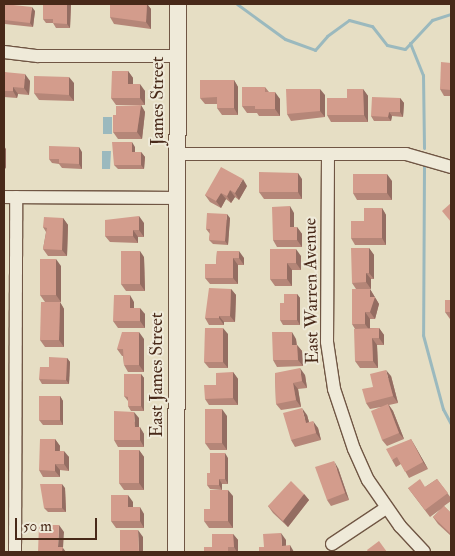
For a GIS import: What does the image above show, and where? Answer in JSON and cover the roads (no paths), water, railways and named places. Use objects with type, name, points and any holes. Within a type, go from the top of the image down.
[{"type":"street","name":"James Street","points":[[178,4],[178,198]]},
{"type":"street","points":[[4,52],[38,56],[178,56]]},
{"type":"street","points":[[178,154],[406,154],[451,167]]},
{"type":"street","name":"East Warren Avenue","points":[[328,154],[327,342],[330,372],[354,449],[386,508],[424,552]]},
{"type":"street","points":[[15,552],[10,198],[178,198]]},
{"type":"street","name":"East James Street","points":[[176,552],[178,198]]},
{"type":"street","points":[[332,544],[386,508]]},
{"type":"water","points":[[103,117],[112,117],[112,134],[103,134]]},
{"type":"water","points":[[102,151],[111,151],[110,169],[102,169]]},
{"type":"waterway","points":[[237,4],[285,39],[315,50],[327,36],[349,20],[372,26],[387,45],[405,49],[432,20],[451,14]]},
{"type":"waterway","points":[[410,43],[423,75],[424,148]]},
{"type":"waterway","points":[[424,166],[423,335],[443,409],[451,424]]}]
